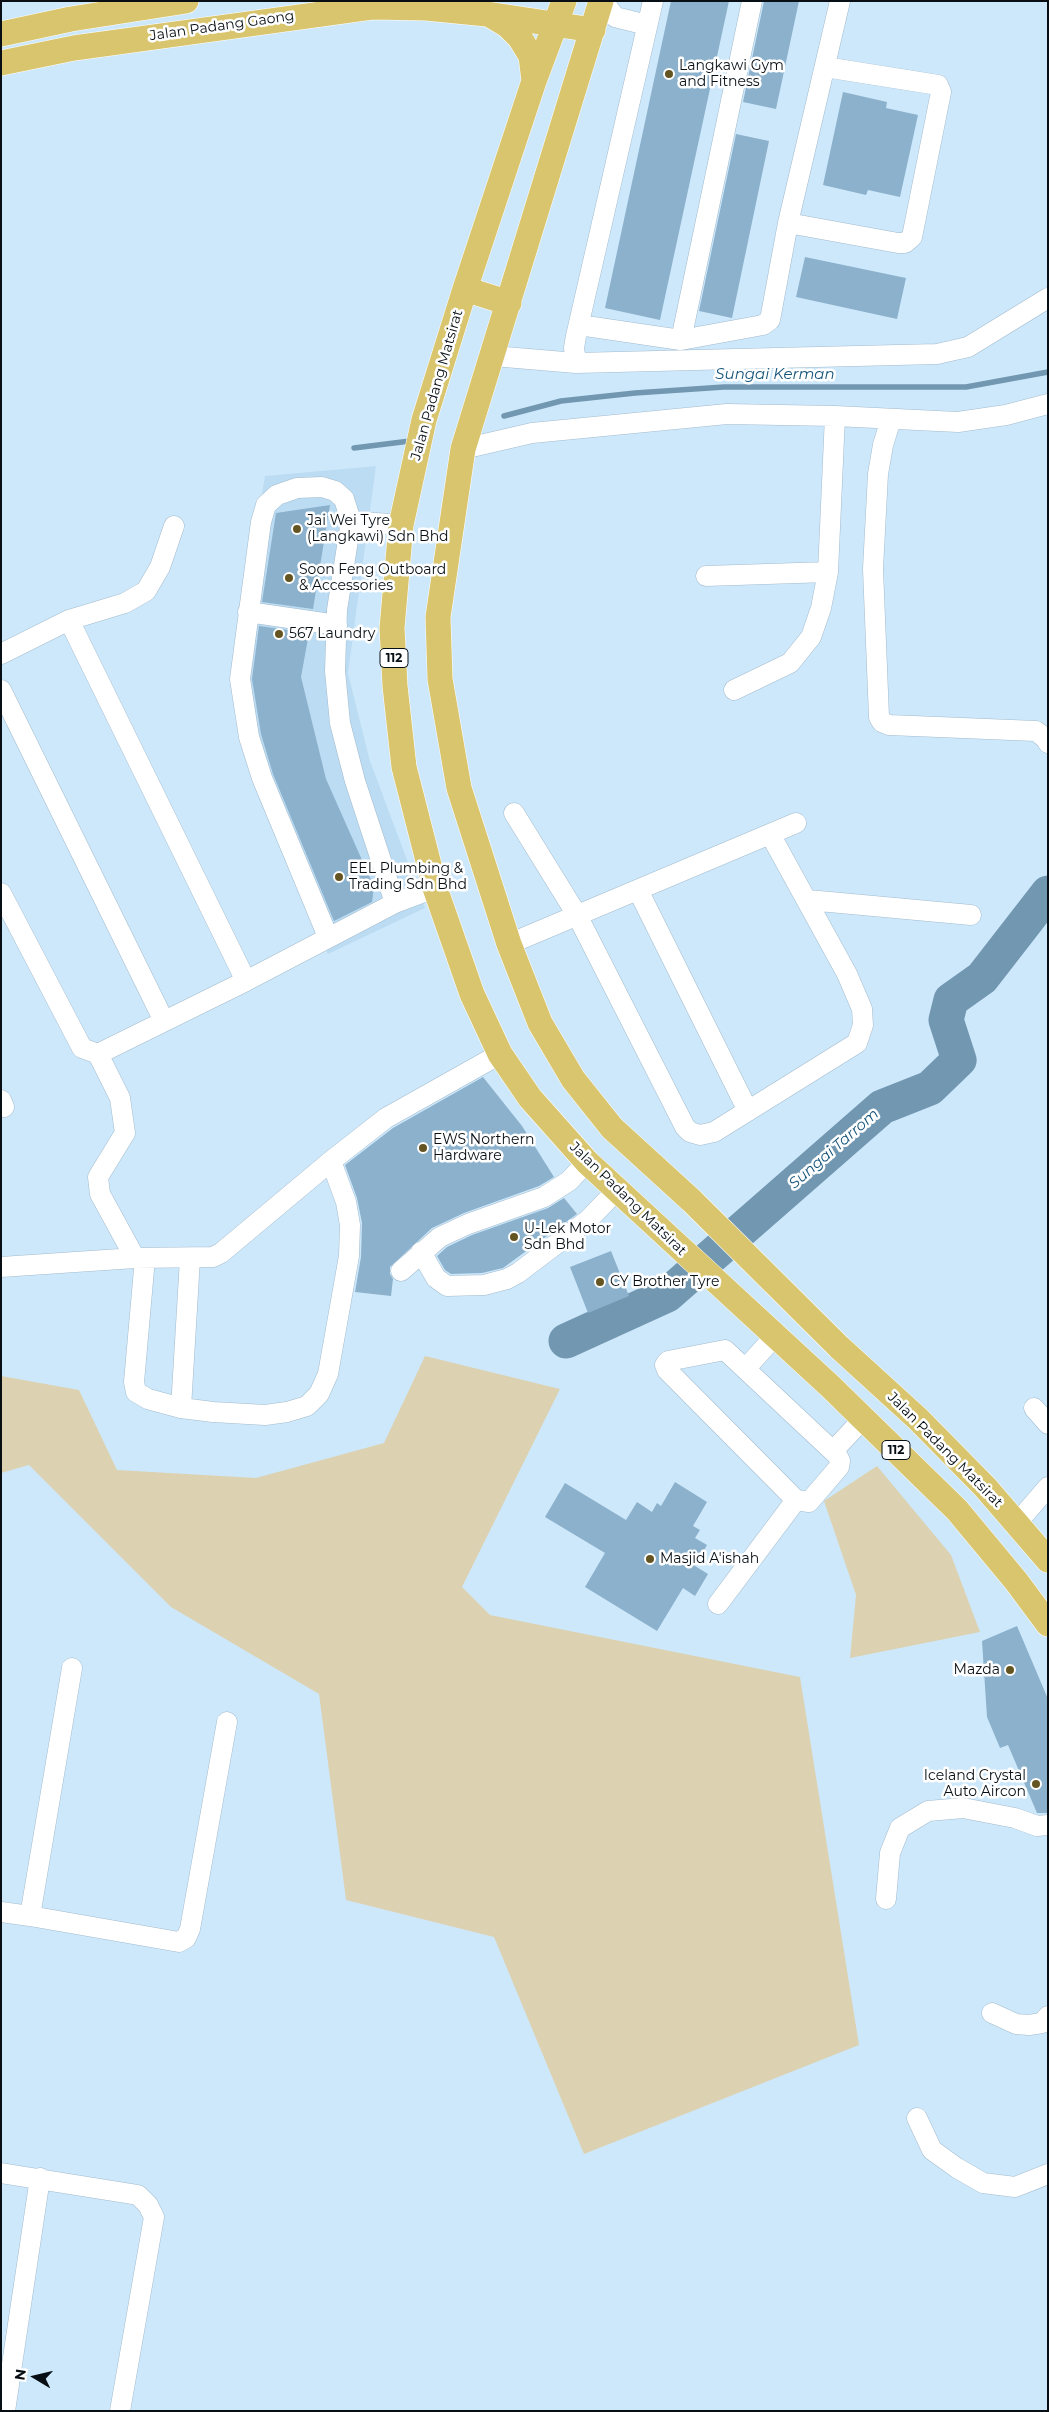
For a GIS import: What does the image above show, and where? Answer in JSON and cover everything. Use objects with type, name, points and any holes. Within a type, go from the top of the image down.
[{"type":"main road","points":[[1,34],[71,19],[186,1]]},
{"type":"main road","name":"Jalan Padang Matsirat","points":[[564,1],[534,81],[424,420],[401,525],[392,628],[395,686],[404,766],[435,888],[472,994],[500,1054],[530,1098],[587,1162],[616,1191],[864,1419],[957,1510],[1016,1581],[1048,1624]]},
{"type":"main road","name":"Jalan Padang Gaong","points":[[1,63],[74,48],[372,6],[426,8],[487,14],[593,30]]},
{"type":"main road","name":"Jalan Padang Matsirat","points":[[607,7],[593,30],[463,449],[438,617],[440,679],[458,788],[509,944],[540,1023],[572,1079],[612,1128],[692,1201],[839,1347],[918,1419],[985,1487],[1048,1560]]},
{"type":"main road","points":[[487,14],[507,25],[520,38],[531,56],[534,81]]},
{"type":"main road","points":[[71,19],[74,48]]},
{"type":"main road","points":[[465,289],[509,303]]},
{"type":"street","points":[[576,363],[574,348],[653,1]]},
{"type":"street","points":[[681,340],[752,1]]},
{"type":"street","points":[[579,325],[681,340],[763,325],[770,320],[788,223],[840,1]]},
{"type":"street","points":[[607,7],[648,25]]},
{"type":"street","points":[[788,223],[898,243],[905,243],[912,237],[940,92],[938,85],[826,67]]},
{"type":"street","points":[[493,356],[576,363],[937,354],[968,346],[1048,298]]},
{"type":"street","points":[[463,449],[532,433],[726,414],[835,416],[958,422],[1006,415],[1048,404]]},
{"type":"street","points":[[734,690],[790,663],[810,637],[821,608],[828,572],[835,416]]},
{"type":"street","points":[[891,419],[883,445],[878,474],[873,568],[879,717],[882,722],[888,725],[1036,731],[1048,743]]},
{"type":"street","points":[[328,937],[262,778],[249,737],[240,679],[261,522],[266,505],[276,495],[297,488],[322,487],[336,491],[344,499],[351,521],[337,610],[336,671],[340,723],[355,781],[395,902]]},
{"type":"street","points":[[351,521],[401,525]]},
{"type":"street","points":[[1,654],[69,620],[125,603],[146,591],[160,567],[174,526]]},
{"type":"street","points":[[706,576],[828,572]]},
{"type":"street","points":[[248,612],[337,625]]},
{"type":"street","points":[[69,620],[246,981]]},
{"type":"street","points":[[1,690],[164,1021]]},
{"type":"street","points":[[514,813],[578,915],[685,1127],[690,1132],[700,1135],[714,1132],[857,1044],[863,1025],[862,1009],[847,974],[770,834]]},
{"type":"street","points":[[509,944],[796,823]]},
{"type":"street","points":[[98,1054],[246,981],[395,902],[435,888]]},
{"type":"street","points":[[638,890],[748,1111]]},
{"type":"street","points":[[1,893],[82,1048],[98,1054],[120,1098],[126,1134],[98,1177],[100,1194],[140,1258],[134,1382],[136,1392],[148,1399],[181,1408],[265,1415],[287,1412],[306,1406],[319,1394],[328,1374],[349,1256],[350,1226],[346,1202],[331,1161]]},
{"type":"street","points":[[808,900],[970,916]]},
{"type":"street","points":[[1,1267],[140,1258],[190,1259],[213,1257],[221,1253],[331,1161],[386,1118],[500,1054]]},
{"type":"street","points":[[402,1271],[421,1252],[440,1238],[468,1224],[544,1197],[569,1181],[587,1162]]},
{"type":"street","points":[[421,1252],[436,1278],[447,1286],[484,1285],[507,1279],[518,1273],[588,1220],[616,1191]]},
{"type":"street","points":[[181,1408],[190,1259]]},
{"type":"street","points":[[746,1368],[775,1336]]},
{"type":"street","points":[[724,1350],[746,1368],[833,1451],[840,1461],[839,1467],[809,1502],[796,1500],[667,1370],[665,1365],[668,1361],[724,1350]]},
{"type":"street","points":[[1034,1408],[1048,1424]]},
{"type":"street","points":[[833,1451],[864,1419]]},
{"type":"street","points":[[1016,1524],[1048,1487]]},
{"type":"street","points":[[718,1604],[796,1500]]},
{"type":"street","points":[[30,1916],[72,1668]]},
{"type":"street","points":[[1,1912],[179,1942],[186,1938],[190,1928],[227,1722]]},
{"type":"street","points":[[886,1899],[890,1853],[900,1828],[921,1814],[948,1808],[963,1808],[1015,1818],[1037,1826],[1048,1825]]},
{"type":"street","points":[[992,2013],[1016,2024],[1029,2025],[1042,2023],[1048,2016]]},
{"type":"street","points":[[917,2118],[932,2150],[957,2168],[983,2183],[1015,2187],[1048,2174]]},
{"type":"street","points":[[1,2172],[138,2195],[148,2205],[154,2218],[120,2411]]},
{"type":"street","points":[[5,2411],[40,2178]]},
{"type":"shaded area","points":[[376,466],[348,673],[370,761],[425,908],[328,954],[259,799],[230,678],[265,476]]},
{"type":"shaded area","points":[[425,1356],[560,1389],[462,1587],[490,1615],[800,1677],[859,2045],[584,2154],[494,1937],[346,1900],[319,1694],[171,1607],[29,1465],[1,1473],[1,1376],[79,1390],[117,1470],[256,1478],[384,1443]]},
{"type":"shaded area","points":[[877,1466],[951,1555],[980,1632],[850,1658],[856,1595],[824,1501]]},
{"type":"building","points":[[671,1],[729,1],[660,320],[605,308]]},
{"type":"building","points":[[764,1],[799,1],[776,109],[743,102]]},
{"type":"building","points":[[843,92],[887,102],[886,108],[918,115],[900,197],[868,190],[866,195],[823,185]]},
{"type":"building","points":[[736,134],[769,141],[732,318],[699,311]]},
{"type":"building","points":[[805,257],[906,278],[897,319],[796,297]]},
{"type":"building","points":[[330,505],[313,609],[262,602],[276,513]]},
{"type":"building","points":[[259,626],[309,633],[301,677],[326,779],[374,887],[372,902],[334,921],[273,774],[261,734],[252,679]]},
{"type":"building","points":[[483,1077],[522,1126],[554,1177],[539,1186],[464,1213],[432,1228],[390,1267],[390,1274],[393,1279],[391,1296],[355,1292],[361,1257],[362,1223],[357,1198],[345,1165],[393,1128]]},
{"type":"building","name":"U-Lek Motor Sdn Bhd","points":[[564,1198],[577,1214],[503,1268],[482,1273],[451,1274],[445,1270],[437,1256],[447,1247],[472,1235],[548,1208]]},
{"type":"building","name":"CY Brother Tyre","points":[[611,1251],[629,1296],[588,1313],[570,1267]]},
{"type":"building","name":"Masjid A'ishah","points":[[675,1482],[707,1502],[693,1526],[700,1530],[695,1538],[707,1545],[695,1566],[708,1574],[695,1596],[683,1588],[657,1631],[585,1587],[605,1553],[545,1517],[565,1483],[626,1520],[637,1502],[652,1512],[657,1503],[661,1506]]},
{"type":"building","name":"Mazda","points":[[1017,1626],[1048,1699],[1048,1813],[1037,1813],[1008,1745],[1000,1748],[987,1717],[982,1641]]},
{"type":"waterway","name":"Sungai Kerman","points":[[504,416],[561,401],[635,393],[724,387],[966,387],[1048,372]]},
{"type":"waterway","name":"Sungai Kerman","points":[[354,448],[410,441]]},
{"type":"waterway","name":"Sungai Tarrom","points":[[566,1341],[667,1295],[882,1107],[930,1088],[959,1060],[946,1020],[951,1000],[982,978],[1048,893]]},
{"type":"place","name":"Langkawi Gym and Fitness","points":[[669,74]]},
{"type":"place","name":"Jai Wei Tyre (Langkawi) Sdn Bhd","points":[[297,529]]},
{"type":"place","name":"Soon Feng Outboard & Accessories","points":[[289,578]]},
{"type":"place","name":"567 Laundry","points":[[279,634]]},
{"type":"place","name":"EEL Plumbing & Trading Sdn Bhd","points":[[339,877]]},
{"type":"place","name":"EWS Northern Hardware","points":[[423,1148]]},
{"type":"place","name":"U-Lek Motor Sdn Bhd","points":[[514,1237]]},
{"type":"place","name":"CY Brother Tyre","points":[[600,1282]]},
{"type":"place","name":"Masjid A'ishah","points":[[650,1559]]},
{"type":"place","name":"Mazda","points":[[1010,1670]]},
{"type":"place","name":"Iceland Crystal Auto Aircon","points":[[1036,1784]]}]
